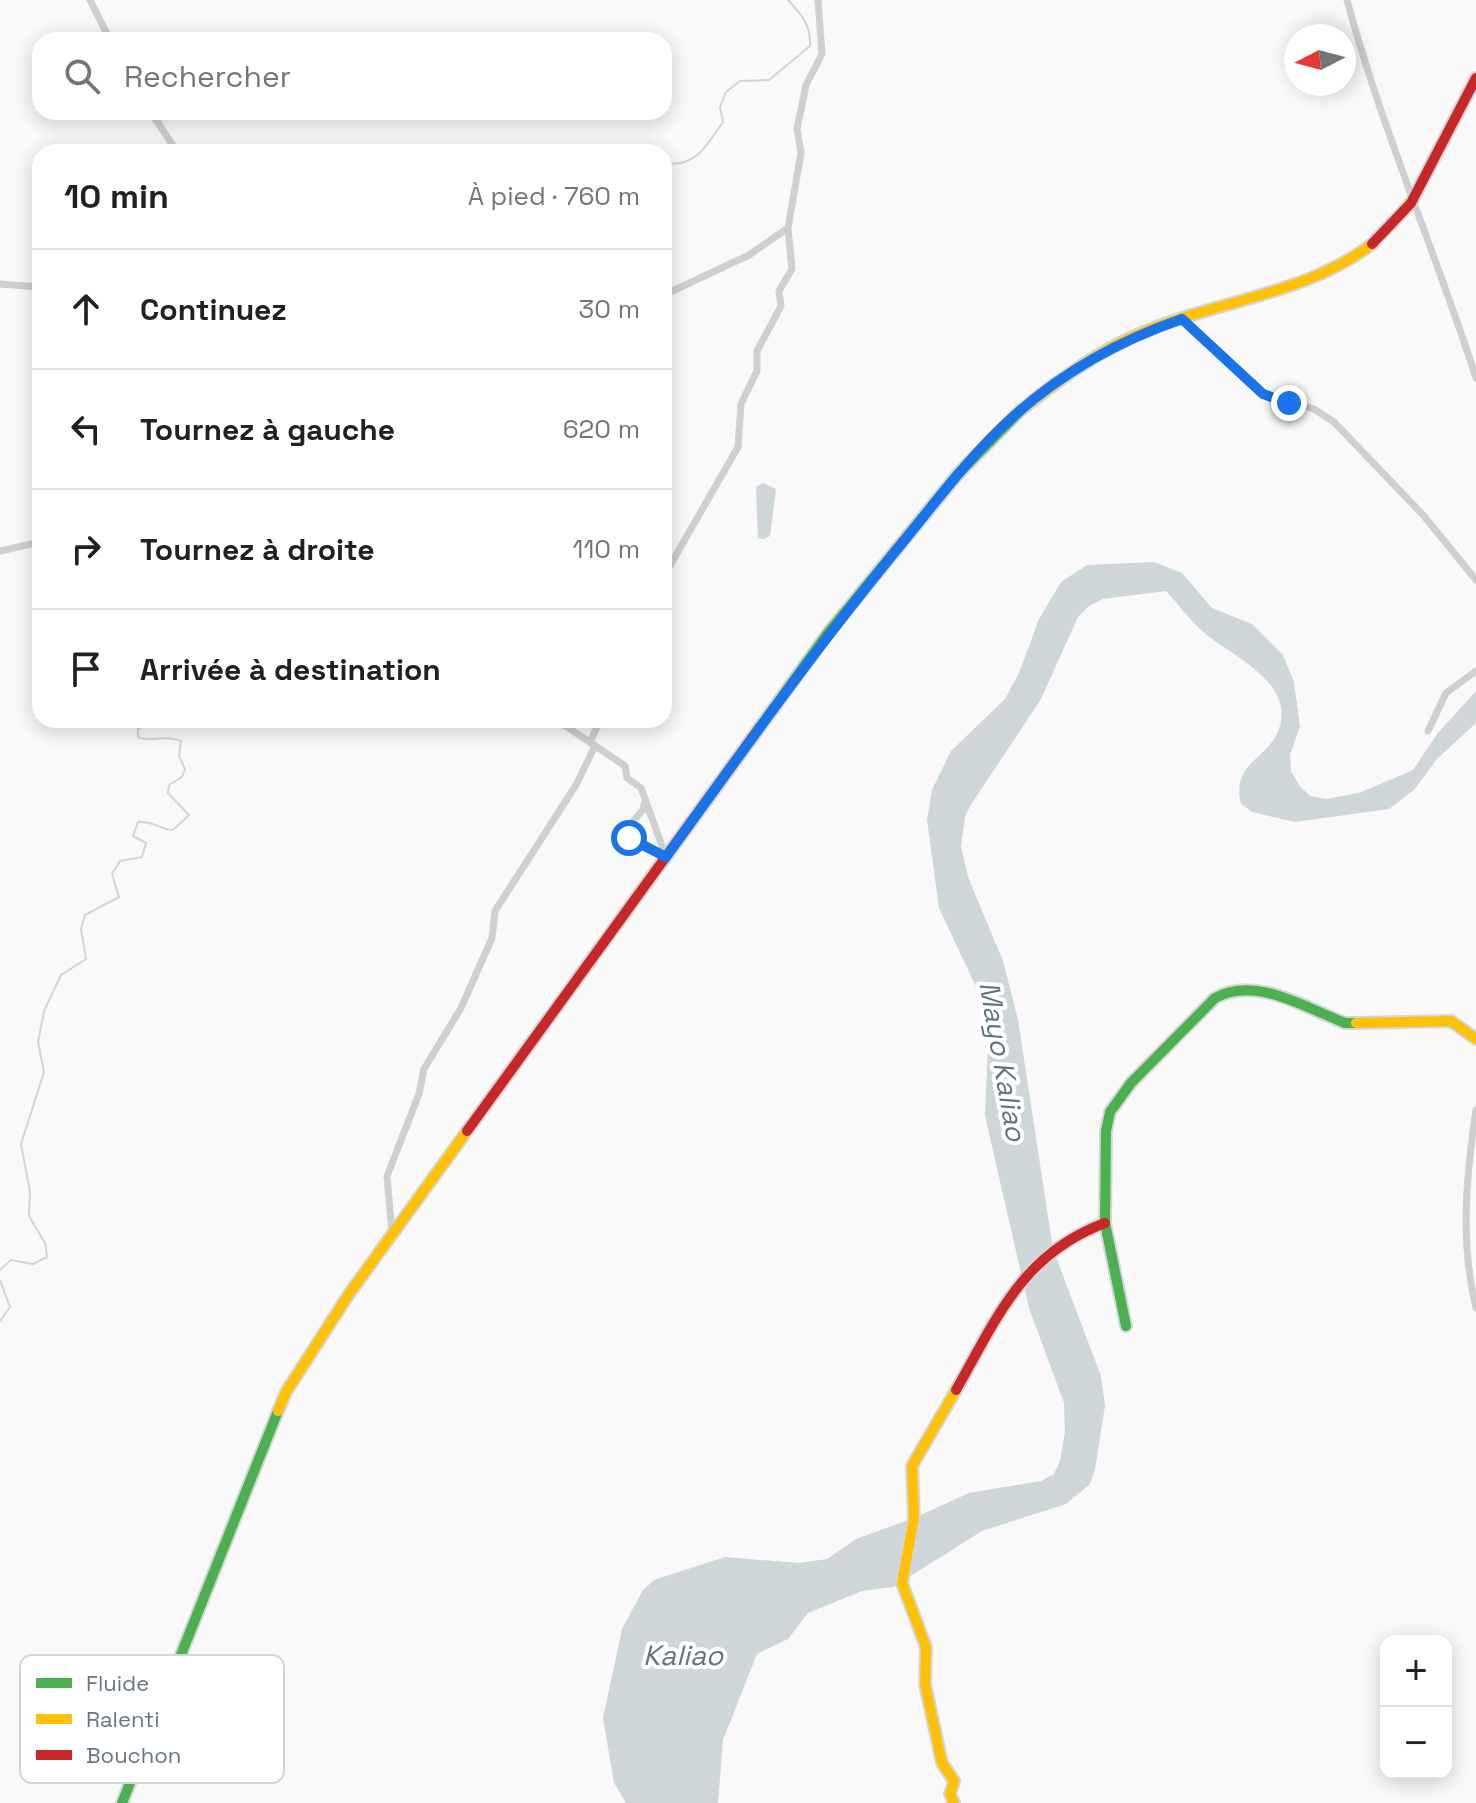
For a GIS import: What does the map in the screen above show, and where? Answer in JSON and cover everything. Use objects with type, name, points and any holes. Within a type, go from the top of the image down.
[{"type":"main road","points":[[181,1655],[286,1392],[392,1234],[828,633],[958,474],[1014,415],[1064,377],[1138,334],[1321,274],[1354,258],[1385,234],[1411,203],[1476,78]]},
{"type":"main road","points":[[1126,1326],[1105,1223],[1106,1131],[1110,1112],[1140,1074],[1215,998],[1231,989],[1259,990],[1345,1023],[1451,1021],[1476,1039]]},
{"type":"main road","points":[[954,1803],[950,1794],[954,1781],[942,1763],[925,1684],[926,1647],[902,1583],[914,1518],[911,1471],[1017,1283],[1075,1234],[1105,1223]]},
{"type":"main road","points":[[122,1803],[130,1783]]},
{"type":"street","points":[[90,0],[106,32]]},
{"type":"street","points":[[672,562],[738,447],[741,404],[757,371],[757,351],[781,306],[779,291],[792,269],[788,228],[801,153],[797,129],[806,85],[822,54],[818,0]]},
{"type":"street","points":[[1347,0],[1370,86],[1411,203],[1438,260],[1476,378]]},
{"type":"street","points":[[156,120],[172,144]]},
{"type":"street","points":[[672,291],[749,255],[788,228]]},
{"type":"street","points":[[0,284],[32,286]]},
{"type":"street","points":[[1182,319],[1263,394],[1314,409],[1334,422],[1424,516],[1476,580]]},
{"type":"street","points":[[0,551],[32,544]]},
{"type":"street","points":[[1428,731],[1446,693],[1476,671]]},
{"type":"street","points":[[568,728],[625,766],[627,778],[641,788],[666,857]]},
{"type":"street","points":[[392,1234],[387,1176],[419,1094],[424,1069],[461,1008],[492,938],[495,911],[576,785],[594,748],[591,740],[596,728]]},
{"type":"street","points":[[645,799],[643,810],[619,837],[645,844],[666,857]]},
{"type":"street","points":[[1476,1110],[1465,1181],[1467,1272],[1476,1308]]},
{"type":"water","points":[[763,483],[776,489],[770,536],[764,539],[758,538],[756,487]]},
{"type":"water","name":"Kaliao","points":[[1154,562],[1182,573],[1212,608],[1252,624],[1283,655],[1294,682],[1300,727],[1290,755],[1291,771],[1310,796],[1326,799],[1359,793],[1413,770],[1437,734],[1476,691],[1476,723],[1437,759],[1414,790],[1389,809],[1295,822],[1252,812],[1241,804],[1239,789],[1242,778],[1277,734],[1281,721],[1281,707],[1268,682],[1202,631],[1166,591],[1103,599],[1089,606],[1078,617],[1041,699],[965,816],[961,846],[968,877],[1003,961],[1018,1020],[1053,1249],[1101,1376],[1105,1406],[1090,1484],[1066,1504],[982,1531],[893,1587],[862,1591],[808,1613],[788,1639],[757,1654],[723,1740],[718,1803],[626,1803],[614,1783],[603,1718],[622,1629],[643,1590],[654,1580],[725,1557],[799,1563],[827,1559],[856,1539],[914,1518],[969,1493],[1041,1481],[1054,1474],[1060,1461],[1065,1432],[1064,1403],[1029,1308],[985,1116],[988,1046],[984,1004],[939,908],[927,820],[932,790],[951,751],[1005,699],[1019,673],[1039,619],[1061,582],[1087,565]]},
{"type":"waterway","points":[[672,164],[692,159],[705,147],[723,122],[720,107],[726,92],[740,81],[769,80],[810,46],[805,21],[788,0]]},
{"type":"waterway","points":[[0,1270],[11,1260],[33,1264],[47,1257],[45,1243],[29,1216],[30,1192],[21,1144],[44,1072],[38,1042],[44,1011],[61,975],[86,959],[81,929],[85,915],[119,897],[112,874],[120,861],[142,857],[146,843],[133,836],[138,822],[173,830],[189,815],[168,793],[169,785],[182,777],[185,769],[179,756],[181,741],[138,737],[140,728]]},
{"type":"waterway","points":[[0,1280],[10,1307],[0,1321]]},
{"type":"traffic: fast","points":[[760,727],[828,633],[958,474],[1021,410]]},
{"type":"traffic: fast","points":[[1126,1326],[1105,1223],[1106,1131],[1110,1112],[1131,1083],[1215,998],[1230,992],[1247,990],[1280,996],[1345,1023],[1356,1023]]},
{"type":"traffic: fast","points":[[181,1655],[278,1411]]},
{"type":"traffic: fast","points":[[122,1803],[130,1783]]},
{"type":"traffic: slow","points":[[1021,410],[1077,368],[1123,341],[1168,323],[1318,275],[1372,244]]},
{"type":"traffic: slow","points":[[1356,1023],[1451,1021],[1476,1039]]},
{"type":"traffic: slow","points":[[278,1411],[286,1392],[349,1294],[467,1131]]},
{"type":"traffic: slow","points":[[954,1803],[950,1794],[954,1781],[942,1763],[925,1684],[926,1647],[902,1583],[914,1518],[912,1466],[956,1390]]},
{"type":"traffic: jam","points":[[1372,244],[1411,203],[1476,78]]},
{"type":"traffic: jam","points":[[467,1131],[760,727]]},
{"type":"traffic: jam","points":[[956,1390],[999,1314],[1032,1270],[1076,1236],[1105,1223]]},
{"type":"route","points":[[629,838],[666,857],[828,633],[958,474],[1014,415],[1064,377],[1138,334],[1182,319],[1210,341],[1263,394],[1289,403]]},
{"type":"water label","name":"Mayo Kaliao","points":[[1003,1061]]}]
